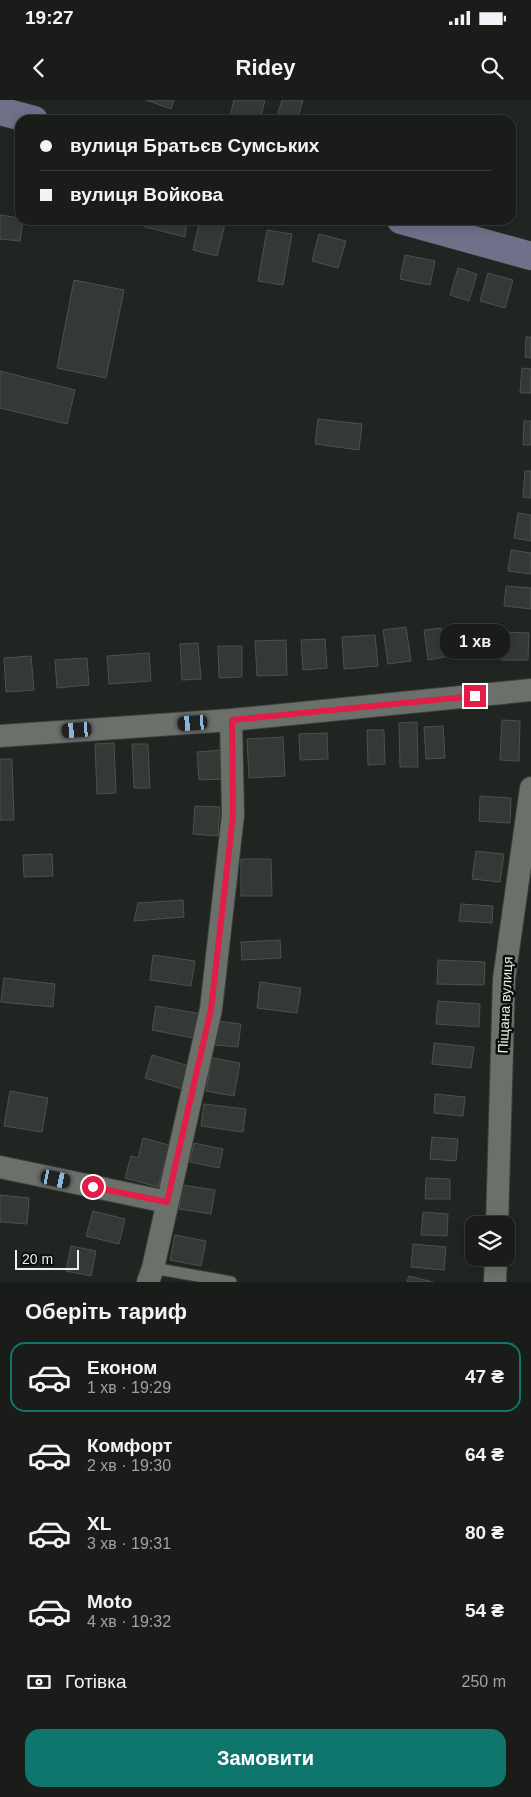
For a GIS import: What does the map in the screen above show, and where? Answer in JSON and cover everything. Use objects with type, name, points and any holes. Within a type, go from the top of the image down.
[{"type":"street","points":[[0,111],[15,115]]},
{"type":"street","points":[[419,225],[531,256]]},
{"type":"street","points":[[0,736],[232,720],[531,690]]},
{"type":"street","points":[[151,1275],[211,1009],[233,815],[232,720]]},
{"type":"street","name":"Піщана вулиця","points":[[497,1216],[504,979],[531,788]]},
{"type":"street","points":[[0,1168],[167,1202]]},
{"type":"street","points":[[495,1282],[496,1266]]},
{"type":"lane","points":[[151,1275],[231,1282]]},
{"type":"building","points":[[146,100],[174,100],[171,109]]},
{"type":"building","points":[[234,100],[265,100],[261,115],[230,115]]},
{"type":"building","points":[[282,100],[303,100],[298,115],[278,115]]},
{"type":"building","points":[[0,215],[15,217],[15,225],[22,225],[20,241],[0,239]]},
{"type":"building","points":[[145,225],[186,225],[185,237],[145,227]]},
{"type":"building","points":[[199,225],[225,225],[217,256],[193,250]]},
{"type":"building","points":[[267,230],[292,234],[283,285],[258,281]]},
{"type":"building","points":[[319,234],[346,241],[338,268],[312,261]]},
{"type":"building","points":[[405,255],[435,261],[430,285],[400,279]]},
{"type":"building","points":[[458,268],[477,274],[469,301],[450,295]]},
{"type":"building","points":[[488,273],[513,280],[505,308],[480,301]]},
{"type":"building","points":[[74,280],[124,290],[106,378],[57,368]]},
{"type":"building","points":[[526,337],[531,337],[531,358],[525,357]]},
{"type":"building","points":[[522,368],[531,369],[531,393],[520,393]]},
{"type":"building","points":[[0,371],[75,390],[67,424],[0,408]]},
{"type":"building","points":[[318,419],[362,424],[359,450],[315,444]]},
{"type":"building","points":[[524,421],[531,421],[531,445],[523,445]]},
{"type":"building","points":[[525,471],[531,471],[531,498],[523,497]]},
{"type":"building","points":[[518,513],[531,515],[531,541],[514,538]]},
{"type":"building","points":[[511,550],[531,553],[531,574],[508,571]]},
{"type":"building","points":[[506,586],[531,588],[531,609],[504,606]]},
{"type":"building","points":[[480,624],[483,657],[459,659],[457,626]]},
{"type":"building","points":[[406,627],[411,661],[388,664],[383,630]]},
{"type":"building","points":[[441,628],[445,657],[428,660],[424,630]]},
{"type":"building","points":[[502,632],[529,633],[528,660],[501,660]]},
{"type":"building","points":[[375,635],[378,666],[344,669],[342,637]]},
{"type":"building","points":[[325,639],[327,668],[303,670],[301,640]]},
{"type":"building","points":[[286,640],[287,675],[257,676],[255,641]]},
{"type":"building","points":[[198,643],[201,679],[182,680],[180,644]]},
{"type":"building","points":[[218,646],[242,646],[242,677],[219,678]]},
{"type":"building","points":[[149,653],[151,681],[109,684],[107,656]]},
{"type":"building","points":[[31,656],[34,690],[6,692],[4,658]]},
{"type":"building","points":[[87,658],[89,685],[57,688],[55,660]]},
{"type":"building","points":[[502,720],[520,721],[519,761],[500,760]]},
{"type":"building","points":[[417,722],[418,767],[400,767],[399,723]]},
{"type":"building","points":[[443,726],[445,758],[426,759],[424,727]]},
{"type":"building","points":[[367,730],[384,730],[385,764],[368,765]]},
{"type":"building","points":[[327,733],[328,759],[300,760],[299,734]]},
{"type":"building","points":[[283,737],[285,776],[249,778],[247,739]]},
{"type":"building","points":[[114,743],[116,793],[97,794],[95,744]]},
{"type":"building","points":[[132,744],[148,744],[150,788],[134,788]]},
{"type":"building","points":[[223,750],[225,779],[199,780],[197,752]]},
{"type":"building","points":[[0,759],[12,759],[14,820],[0,820]]},
{"type":"building","points":[[480,796],[511,798],[510,823],[479,821]]},
{"type":"building","points":[[195,806],[220,807],[218,836],[193,834]]},
{"type":"building","points":[[476,851],[504,854],[500,882],[472,879]]},
{"type":"building","points":[[52,854],[53,876],[24,877],[23,855]]},
{"type":"building","points":[[241,859],[271,859],[272,896],[241,896]]},
{"type":"building","points":[[183,900],[184,917],[134,921],[138,903]]},
{"type":"building","points":[[461,904],[493,906],[492,923],[459,921]]},
{"type":"building","points":[[280,940],[281,958],[242,960],[241,942]]},
{"type":"building","points":[[153,955],[195,961],[191,986],[150,980]]},
{"type":"building","points":[[438,960],[485,962],[484,985],[437,984]]},
{"type":"building","points":[[4,978],[55,984],[53,1007],[1,1002]]},
{"type":"building","points":[[260,982],[301,988],[297,1013],[257,1008]]},
{"type":"building","points":[[438,1001],[480,1004],[479,1027],[436,1024]]},
{"type":"building","points":[[156,1006],[202,1014],[198,1039],[152,1030]]},
{"type":"building","points":[[217,1021],[241,1024],[238,1047],[215,1045]]},
{"type":"building","points":[[434,1043],[474,1047],[471,1068],[432,1064]]},
{"type":"building","points":[[152,1055],[189,1066],[182,1089],[145,1078]]},
{"type":"building","points":[[212,1058],[240,1063],[234,1096],[206,1091]]},
{"type":"building","points":[[10,1091],[48,1098],[42,1132],[4,1126]]},
{"type":"building","points":[[435,1094],[465,1097],[463,1116],[434,1113]]},
{"type":"building","points":[[204,1104],[246,1109],[243,1132],[201,1126]]},
{"type":"building","points":[[432,1137],[458,1139],[456,1161],[430,1159]]},
{"type":"building","points":[[143,1138],[169,1145],[158,1187],[125,1178],[131,1156],[138,1158]]},
{"type":"building","points":[[194,1143],[223,1149],[219,1168],[190,1162]]},
{"type":"building","points":[[426,1178],[450,1179],[450,1199],[425,1199]]},
{"type":"building","points":[[183,1185],[215,1190],[211,1214],[179,1209]]},
{"type":"building","points":[[0,1195],[29,1198],[27,1224],[0,1222]]},
{"type":"building","points":[[93,1211],[125,1219],[119,1244],[86,1236]]},
{"type":"building","points":[[423,1212],[448,1214],[447,1236],[421,1235]]},
{"type":"building","points":[[175,1235],[206,1241],[201,1266],[170,1260]]},
{"type":"building","points":[[413,1244],[446,1247],[444,1270],[411,1267]]},
{"type":"building","points":[[71,1246],[96,1251],[91,1276],[66,1271]]},
{"type":"building","points":[[409,1276],[433,1282],[407,1282]]},
{"type":"route","points":[[93,1187],[167,1202],[211,1009],[233,815],[232,720],[475,696]]}]
